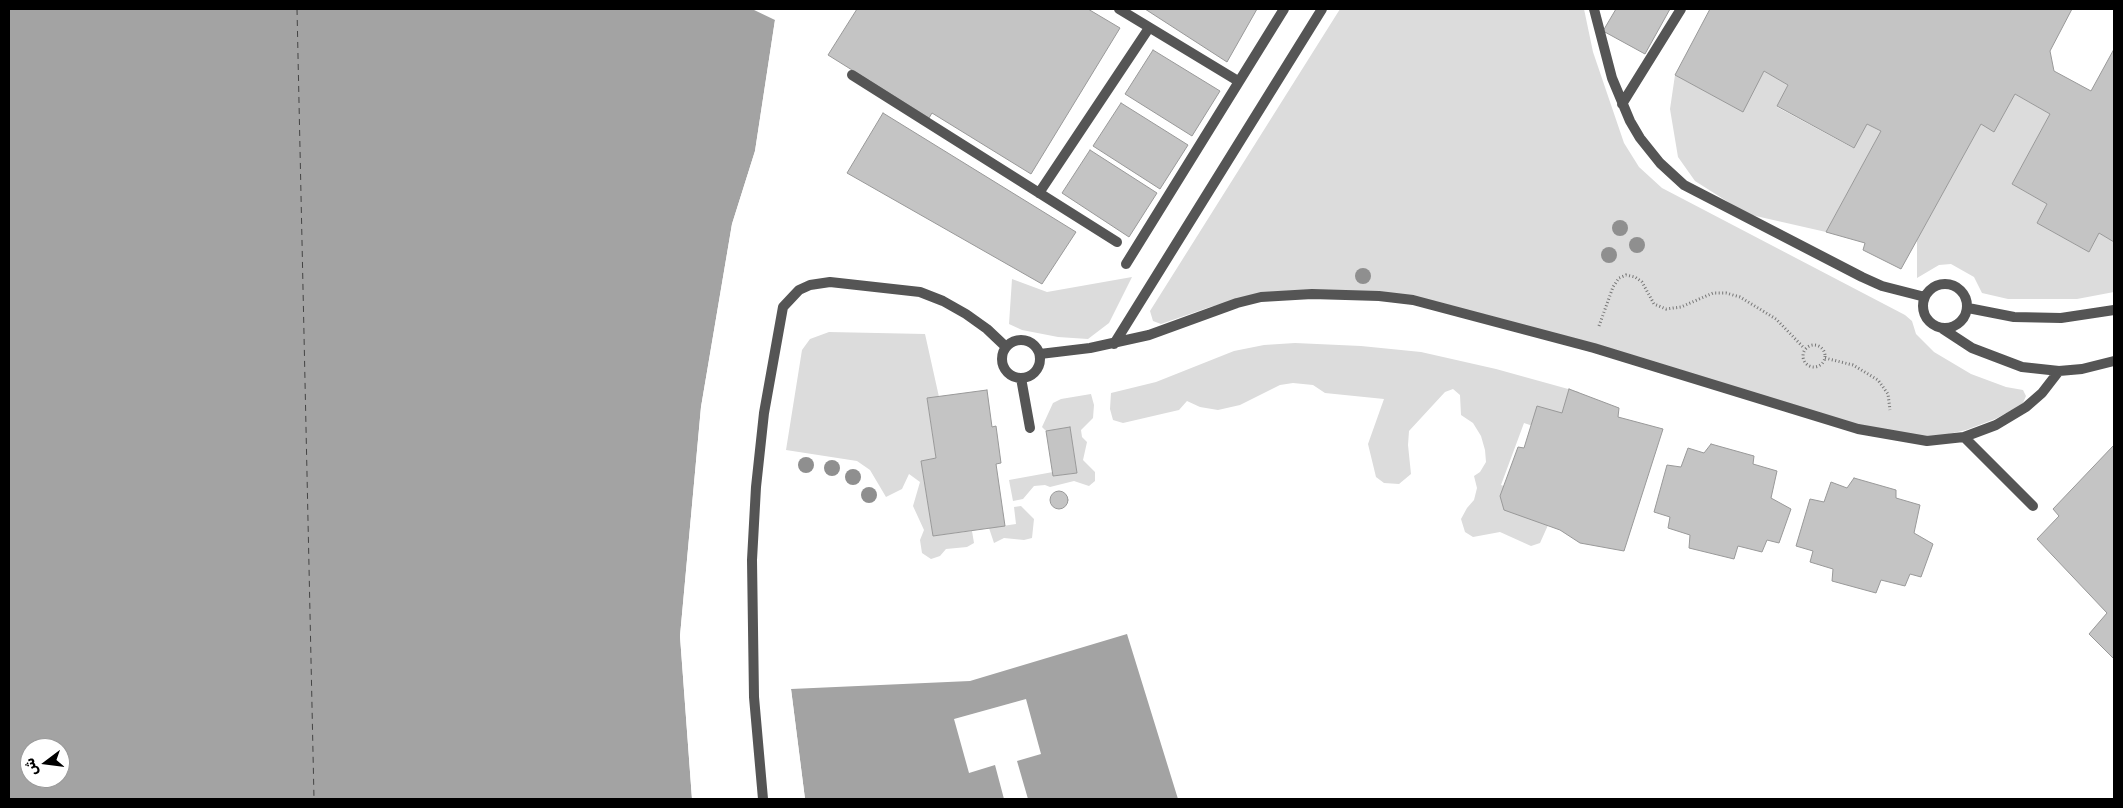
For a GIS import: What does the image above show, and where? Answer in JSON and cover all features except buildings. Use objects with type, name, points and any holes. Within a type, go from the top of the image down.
[{"type":"lane","points":[[1118,9],[1238,81]]},
{"type":"lane","points":[[1126,264],[1284,9]]},
{"type":"lane","points":[[1114,344],[1322,9]]},
{"type":"lane","points":[[1622,104],[1681,9]]},
{"type":"lane","points":[[1596,10],[1622,104],[1640,138],[1660,163],[1684,185],[1862,277],[1882,286],[1925,297]]},
{"type":"lane","points":[[1039,193],[1149,28]]},
{"type":"lane","points":[[852,75],[1117,242]]},
{"type":"lane","points":[[763,799],[754,697],[752,560],[756,487],[764,414],[783,307],[799,290],[810,285],[830,282],[920,292],[943,301],[966,314],[1006,346]]},
{"type":"lane","points":[[1943,329],[1950,328],[1962,321],[1968,308],[1964,294],[1954,285],[1940,284],[1928,291],[1923,304],[1926,318],[1930,323],[1943,329],[1957,340],[1987,356],[2022,367],[2059,371],[2082,370],[2114,362]]},
{"type":"lane","points":[[1040,354],[1114,344],[1149,335],[1237,303],[1262,297],[1287,294],[1346,294],[1413,300],[1594,348],[1877,434],[1927,441],[1964,437],[2012,417],[2042,393],[2059,371]]},
{"type":"lane","points":[[1968,308],[2014,317],[2061,318],[2114,310]]},
{"type":"lane","points":[[1018,339],[1030,341],[1040,354],[1040,366],[1036,371],[1021,378],[1014,377],[1005,369],[1002,356],[1006,346],[1018,339]]},
{"type":"lane","points":[[1021,378],[1030,428]]},
{"type":"lane","points":[[1964,437],[2033,506]]},
{"type":"path","points":[[1594,348],[1614,287],[1619,278],[1626,275],[1635,277],[1642,282],[1654,304],[1666,309],[1680,307],[1713,293],[1726,293],[1740,297],[1776,319],[1804,348]]},
{"type":"path","points":[[1812,344],[1819,345],[1824,350],[1825,358],[1816,367],[1809,366],[1804,362],[1802,354],[1804,348],[1812,344]]},
{"type":"path","points":[[1825,358],[1853,365],[1878,380]]},
{"type":"shaded area","points":[[9,9],[752,9],[775,20],[755,151],[732,224],[701,407],[680,636],[692,799],[9,799]]},
{"type":"shaded area","points":[[1340,9],[1584,9],[1593,52],[1624,143],[1639,167],[1662,188],[1905,315],[1912,321],[1916,334],[1934,352],[1971,374],[2006,387],[2023,390],[2026,396],[2022,405],[1995,419],[1966,430],[1940,436],[1903,436],[1841,422],[1406,300],[1253,296],[1210,307],[1161,324],[1153,321],[1150,311]]},
{"type":"shaded area","points":[[1764,71],[1788,85],[1777,107],[1853,148],[1867,124],[1881,131],[1826,232],[1747,214],[1695,181],[1678,157],[1670,109],[1675,75],[1742,111]]},
{"type":"shaded area","points":[[2015,94],[2050,114],[2012,184],[2047,204],[2037,223],[2089,252],[2099,233],[2114,242],[2114,292],[2077,299],[2008,299],[1982,293],[1974,277],[1951,264],[1939,265],[1917,278],[1917,240],[1981,124],[1994,131]]},
{"type":"shaded area","points":[[1132,277],[1109,323],[1088,339],[1058,337],[1022,330],[1009,324],[1012,279],[1047,292]]},
{"type":"shaded area","points":[[829,332],[925,334],[939,397],[927,399],[936,458],[921,461],[933,536],[972,531],[974,543],[967,547],[946,549],[940,556],[931,559],[922,553],[920,540],[924,530],[913,506],[920,482],[909,474],[902,489],[886,497],[870,470],[857,461],[786,450],[802,350],[810,339]]},
{"type":"shaded area","points":[[1295,343],[1361,346],[1421,352],[1496,369],[1579,392],[1567,419],[1536,427],[1524,423],[1501,485],[1515,490],[1549,523],[1540,543],[1531,546],[1500,532],[1473,537],[1465,532],[1461,519],[1474,500],[1477,488],[1474,476],[1480,472],[1486,462],[1485,450],[1481,436],[1473,423],[1461,415],[1460,395],[1453,389],[1445,392],[1409,431],[1408,445],[1411,474],[1399,484],[1384,483],[1376,477],[1368,444],[1384,399],[1325,393],[1313,385],[1293,383],[1280,385],[1240,405],[1218,410],[1200,407],[1187,401],[1179,410],[1123,423],[1113,420],[1110,409],[1111,393],[1156,382],[1234,351],[1264,345]]},
{"type":"shaded area","points":[[1091,394],[1094,405],[1093,418],[1081,430],[1082,437],[1087,442],[1083,460],[1095,472],[1095,481],[1089,486],[1074,481],[1050,487],[1045,485],[1034,486],[1023,499],[1013,501],[1009,480],[1053,472],[1054,476],[1077,473],[1070,428],[1046,431],[1042,427],[1053,403],[1061,399]]},
{"type":"shaded area","points":[[1021,506],[1034,519],[1032,538],[1024,540],[1004,538],[994,543],[989,528],[1016,524],[1014,507]]},
{"type":"shaded area","points":[[1127,634],[1178,799],[805,799],[791,689],[970,681]]},
{"type":"pier","points":[[775,20],[777,23],[757,151],[735,225],[704,407],[683,637],[695,799],[692,799],[680,636],[701,407],[732,224],[755,151]]},
{"type":"pier","points":[[788,689],[791,689],[805,799],[803,799],[799,778]]},
{"type":"pier","points":[[1026,699],[1041,754],[1017,761],[1028,799],[1004,799],[995,765],[969,773],[954,719]]},
{"type":"ferry route","points":[[297,9],[314,799]]}]
